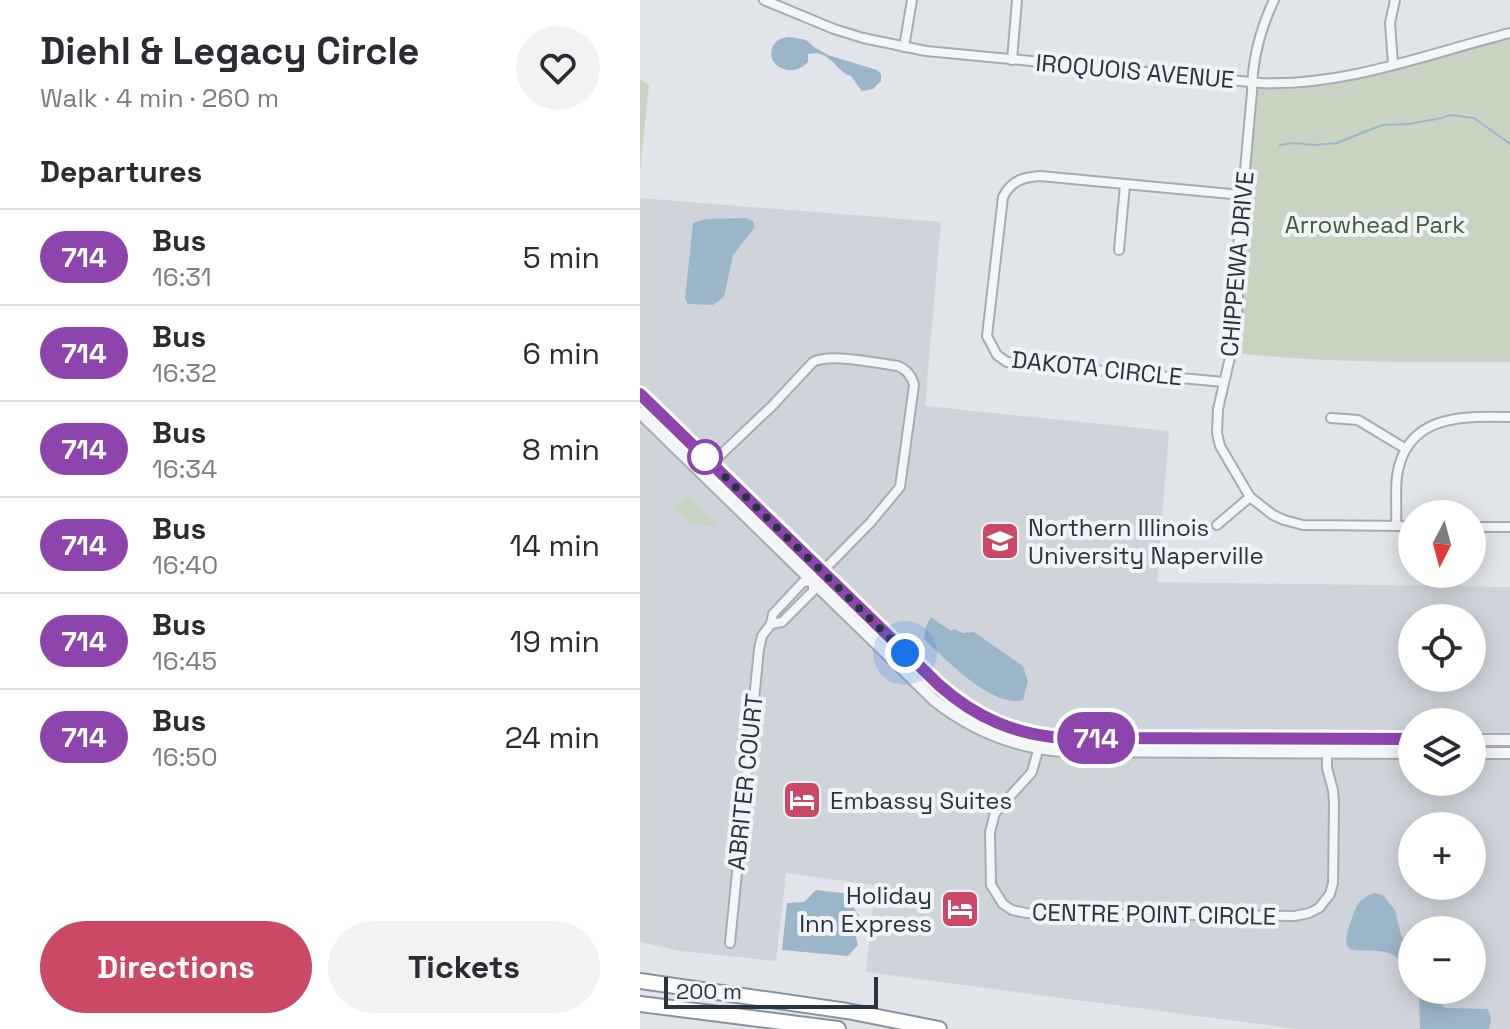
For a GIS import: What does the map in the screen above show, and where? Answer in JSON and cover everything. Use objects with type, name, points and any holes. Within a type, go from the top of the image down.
[{"type":"highway","points":[[640,981],[847,1011],[939,1029]]},
{"type":"highway","points":[[640,1004],[838,1029]]},
{"type":"street","name":"IROQUOIS AVENUE","points":[[764,0],[834,29],[904,47],[957,55],[1280,84],[1320,81],[1510,33]]},
{"type":"street","points":[[904,47],[912,0]]},
{"type":"street","points":[[1012,60],[1017,0]]},
{"type":"street","name":"CHIPPEWA DRIVE","points":[[1274,0],[1260,33],[1252,69],[1237,259],[1235,336],[1218,409],[1217,433],[1226,458],[1250,497],[1273,515],[1303,525],[1396,526]]},
{"type":"street","points":[[1393,64],[1390,23],[1395,0]]},
{"type":"street","name":"DAKOTA CIRCLE","points":[[1224,382],[1007,362],[997,355],[989,341],[987,329],[1003,197],[1006,190],[1019,180],[1040,176],[1242,195]]},
{"type":"street","points":[[1119,250],[1125,185]]},
{"type":"street","name":"ABRITER COURT","points":[[712,463],[818,360],[831,358],[898,366],[908,372],[914,385],[900,487],[870,523],[813,581],[813,591],[782,622],[771,624],[762,636],[730,943]]},
{"type":"street","points":[[640,394],[939,685],[977,714],[1009,728],[1042,736],[1398,739]]},
{"type":"street","points":[[640,413],[943,708],[989,734],[1039,749],[1398,753]]},
{"type":"street","points":[[1396,526],[1397,479],[1406,449],[1423,431],[1449,419],[1510,417]]},
{"type":"street","points":[[1331,418],[1358,420],[1406,449]]},
{"type":"street","points":[[1217,525],[1250,497]]},
{"type":"street","points":[[1486,527],[1510,527]]},
{"type":"street","name":"CENTRE POINT CIRCLE","points":[[1042,736],[1032,772],[995,813],[990,832],[990,879],[994,893],[1008,908],[1026,913],[1295,916],[1316,910],[1328,897],[1333,883],[1334,804],[1328,773],[1327,739]]},
{"type":"street","points":[[1486,740],[1510,740]]},
{"type":"street","points":[[1486,753],[1510,753]]},
{"type":"shaded area","points":[[640,198],[941,222],[925,406],[1169,431],[1157,582],[1398,585],[1398,588],[1510,587],[1510,736],[1486,736],[1486,708],[1398,708],[1398,735],[1061,733],[1027,729],[987,714],[952,692],[640,388]]},
{"type":"shaded area","points":[[640,419],[956,722],[994,741],[1060,755],[1398,757],[1398,796],[1486,796],[1486,757],[1510,757],[1510,1029],[1296,1029],[866,972],[875,885],[786,873],[776,961],[680,951],[640,942]]},
{"type":"green space","name":"Arrowhead Park","points":[[1510,39],[1510,362],[1337,360],[1233,353],[1252,88],[1292,89],[1330,85]]},
{"type":"green space","points":[[640,79],[649,85],[640,170]]},
{"type":"green space","points":[[686,496],[716,522],[716,526],[693,524],[680,514],[677,504]]},
{"type":"green space","points":[[830,590],[942,694],[1025,739],[974,720],[946,705]]},
{"type":"green space","points":[[1112,742],[1307,743],[1308,745],[1254,744],[1232,748],[1056,745]]},
{"type":"water","points":[[790,37],[806,40],[828,55],[877,70],[881,81],[873,89],[862,91],[851,76],[828,58],[814,53],[808,54],[808,62],[799,69],[779,67],[772,59],[773,46]]},
{"type":"water","points":[[746,218],[753,221],[755,227],[733,255],[724,297],[713,305],[688,304],[685,298],[693,223],[706,219]]},
{"type":"water","points":[[931,617],[951,631],[974,632],[1023,666],[1028,681],[1023,700],[1011,701],[984,690],[944,658],[924,639]]},
{"type":"water","points":[[816,890],[852,894],[855,898],[853,907],[860,917],[854,929],[858,945],[848,956],[782,950],[787,903],[804,902]]},
{"type":"water","points":[[1374,893],[1383,895],[1395,910],[1398,958],[1389,953],[1348,947],[1348,931],[1356,907]]},
{"type":"water","points":[[1419,1004],[1488,1009],[1491,1018],[1489,1029],[1420,1029]]},
{"type":"waterway","points":[[1280,145],[1337,143],[1382,125],[1408,124],[1450,115],[1474,118],[1510,144]]},
{"type":"bus line","name":"714","points":[[640,394],[939,685],[962,705],[992,721],[1031,734],[1065,738],[1398,739]]},
{"type":"place","name":"Northern Illinois University Naperville","points":[[1000,541]]},
{"type":"place","name":"Embassy Suites","points":[[802,800]]},
{"type":"place","name":"Holiday Inn Express","points":[[960,909]]},
{"type":"route","points":[[705,457],[905,653]]}]
